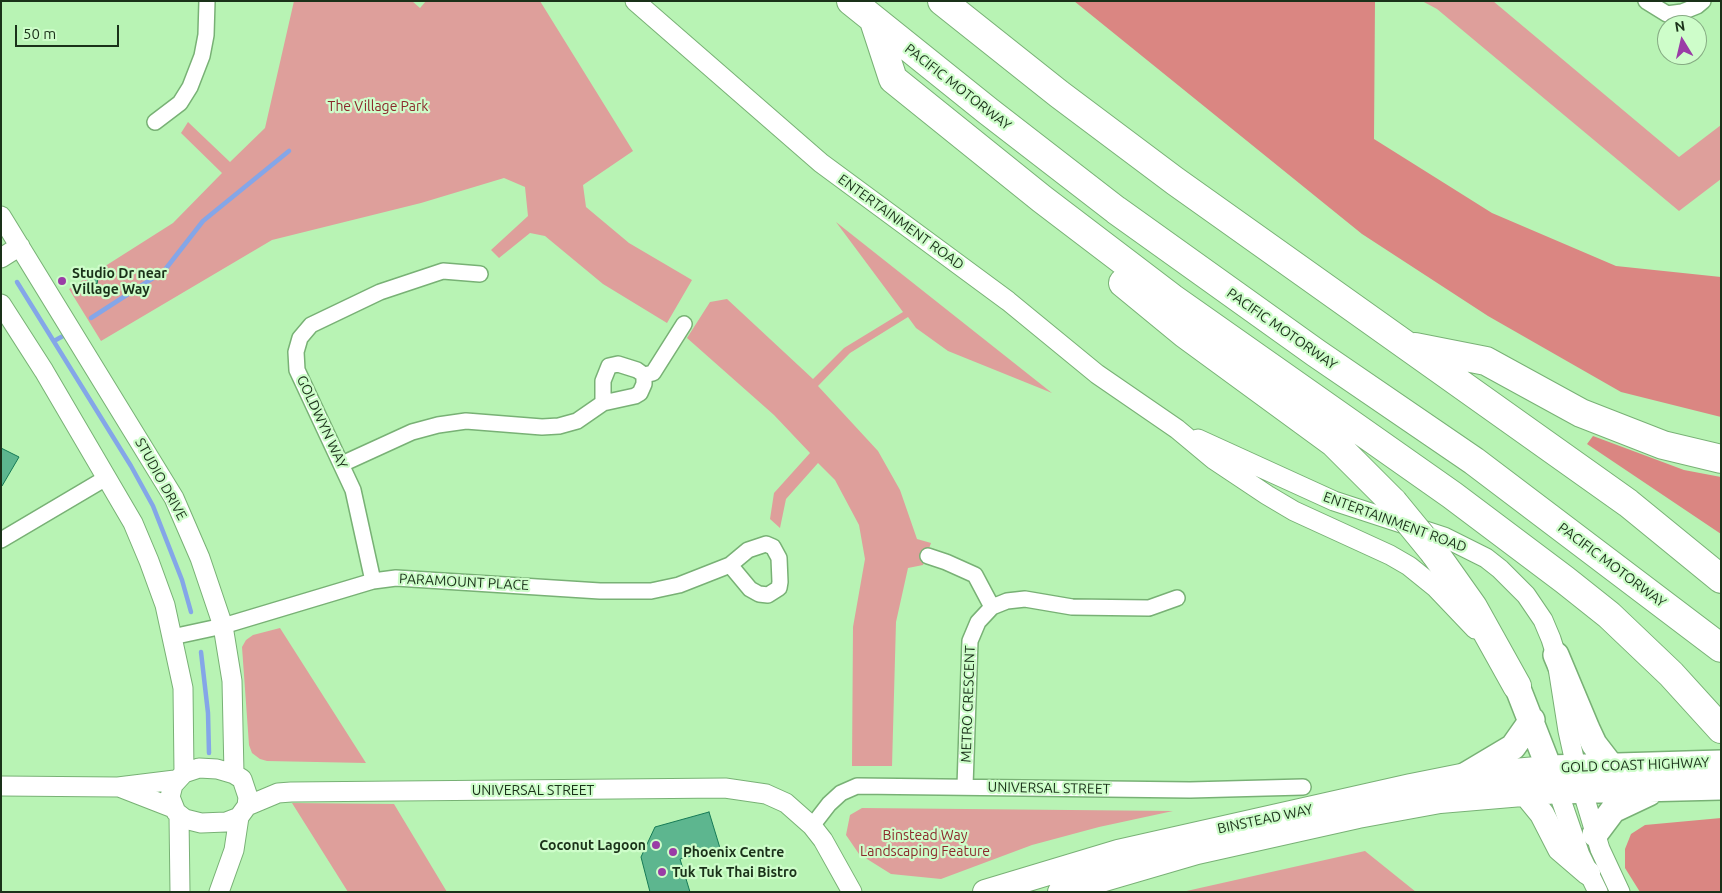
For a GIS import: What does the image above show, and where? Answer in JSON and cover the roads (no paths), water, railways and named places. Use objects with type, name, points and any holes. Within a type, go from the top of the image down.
[{"type":"highway","name":"PACIFIC MOTORWAY","points":[[851,1],[1116,210],[1316,353],[1474,461],[1721,648]]},
{"type":"highway","points":[[942,1],[1059,94],[1404,345],[1523,427],[1628,503],[1721,579]]},
{"type":"highway","points":[[874,21],[893,79],[1108,250],[1172,298],[1452,494],[1565,580],[1609,615],[1671,674],[1721,729]]},
{"type":"highway","points":[[1108,250],[1117,278],[1185,334],[1334,443],[1393,502],[1434,552],[1473,607],[1517,686]]},
{"type":"highway","points":[[1404,345],[1486,361],[1581,413],[1663,445],[1721,459]]},
{"type":"highway","points":[[1556,655],[1594,744],[1611,766]]},
{"type":"highway","name":"ENTERTAINMENT ROAD","points":[[1517,686],[1558,790]]},
{"type":"highway","points":[[1466,775],[1513,747],[1532,720]]},
{"type":"highway","name":"GOLD COAST HIGHWAY","points":[[1558,790],[1579,778],[1611,766],[1721,763]]},
{"type":"highway","name":"GOLD COAST HIGHWAY","points":[[1549,768],[1579,778],[1658,789],[1721,787]]},
{"type":"highway","points":[[1595,834],[1614,810],[1658,789]]},
{"type":"main road","name":"BINSTEAD WAY","points":[[985,892],[1118,852],[1466,775],[1549,768]]},
{"type":"main road","name":"BINSTEAD WAY","points":[[1060,892],[1197,852],[1358,816],[1440,801],[1558,790]]},
{"type":"main road","points":[[1524,792],[1542,814],[1560,849],[1593,882]]},
{"type":"street","points":[[155,122],[180,103],[190,87],[202,56],[206,35],[207,1]]},
{"type":"street","name":"ENTERTAINMENT ROAD","points":[[635,1],[821,163],[1008,301],[1097,374],[1177,429],[1213,459],[1267,495],[1336,532],[1390,554],[1419,573],[1472,626],[1517,686]]},
{"type":"street","points":[[1646,1],[1667,14],[1682,12],[1697,6],[1703,1]]},
{"type":"street","name":"STUDIO DRIVE","points":[[1,216],[11,241],[73,330],[174,498],[200,558],[223,626],[232,682],[234,774]]},
{"type":"street","points":[[1,258],[11,241]]},
{"type":"street","name":"GOLDWYN WAY","points":[[373,581],[353,490],[297,370],[296,352],[300,338],[311,325],[380,292],[443,271],[480,274]]},
{"type":"street","points":[[1,304],[44,371],[134,523],[165,605],[184,688],[180,777],[170,797],[176,812],[180,892]]},
{"type":"street","points":[[603,403],[603,381],[609,366],[623,365],[644,375],[653,373],[684,324]]},
{"type":"street","points":[[342,464],[412,432],[438,425],[466,421],[558,426],[577,421],[603,403],[635,396],[640,393],[644,384],[644,375]]},
{"type":"street","name":"ENTERTAINMENT ROAD","points":[[1177,429],[1334,501],[1444,537],[1486,558],[1516,583],[1531,602],[1548,632],[1556,655],[1568,732],[1579,778],[1595,834],[1620,892]]},
{"type":"street","points":[[1,540],[106,478]]},
{"type":"street","points":[[928,556],[975,575],[992,607],[1025,599],[1072,607],[1149,608],[1177,598]]},
{"type":"street","name":"PARAMOUNT PLACE","points":[[172,637],[223,626],[373,581],[396,578],[628,592],[651,591],[679,585],[730,565]]},
{"type":"street","name":"METRO CRESCENT","points":[[965,786],[970,640],[978,622],[992,607]]},
{"type":"street","points":[[1,786],[118,786],[180,777],[207,768],[217,768],[234,774],[242,780],[247,790],[234,850],[218,892]]},
{"type":"street","points":[[118,786],[176,812],[192,822],[214,824],[232,821],[243,812]]},
{"type":"street","name":"UNIVERSAL STREET","points":[[812,826],[829,804],[841,793],[857,786],[1190,790],[1303,787]]},
{"type":"street","name":"UNIVERSAL STREET","points":[[243,812],[278,793],[291,792],[725,788],[766,794],[786,804],[812,826],[839,866],[852,892]]},
{"type":"street","points":[[1558,790],[1593,882]]},
{"type":"waterway","points":[[91,318],[164,271],[203,221],[289,151]]},
{"type":"waterway","points":[[17,282],[131,466],[153,506],[182,580],[191,612]]},
{"type":"waterway","points":[[54,341],[63,336]]},
{"type":"waterway","points":[[201,652],[208,713],[209,753]]},
{"type":"place","name":"Studio Dr near Village Way","points":[[62,281]]},
{"type":"place","name":"Coconut Lagoon","points":[[656,845]]},
{"type":"place","name":"Phoenix Centre","points":[[673,852]]},
{"type":"place","name":"Tuk Tuk Thai Bistro","points":[[662,872]]},
{"type":"park label","name":"The Village Park","points":[[378,106]]},
{"type":"park label","name":"Binstead Way Landscaping Feature","points":[[925,844]]}]
